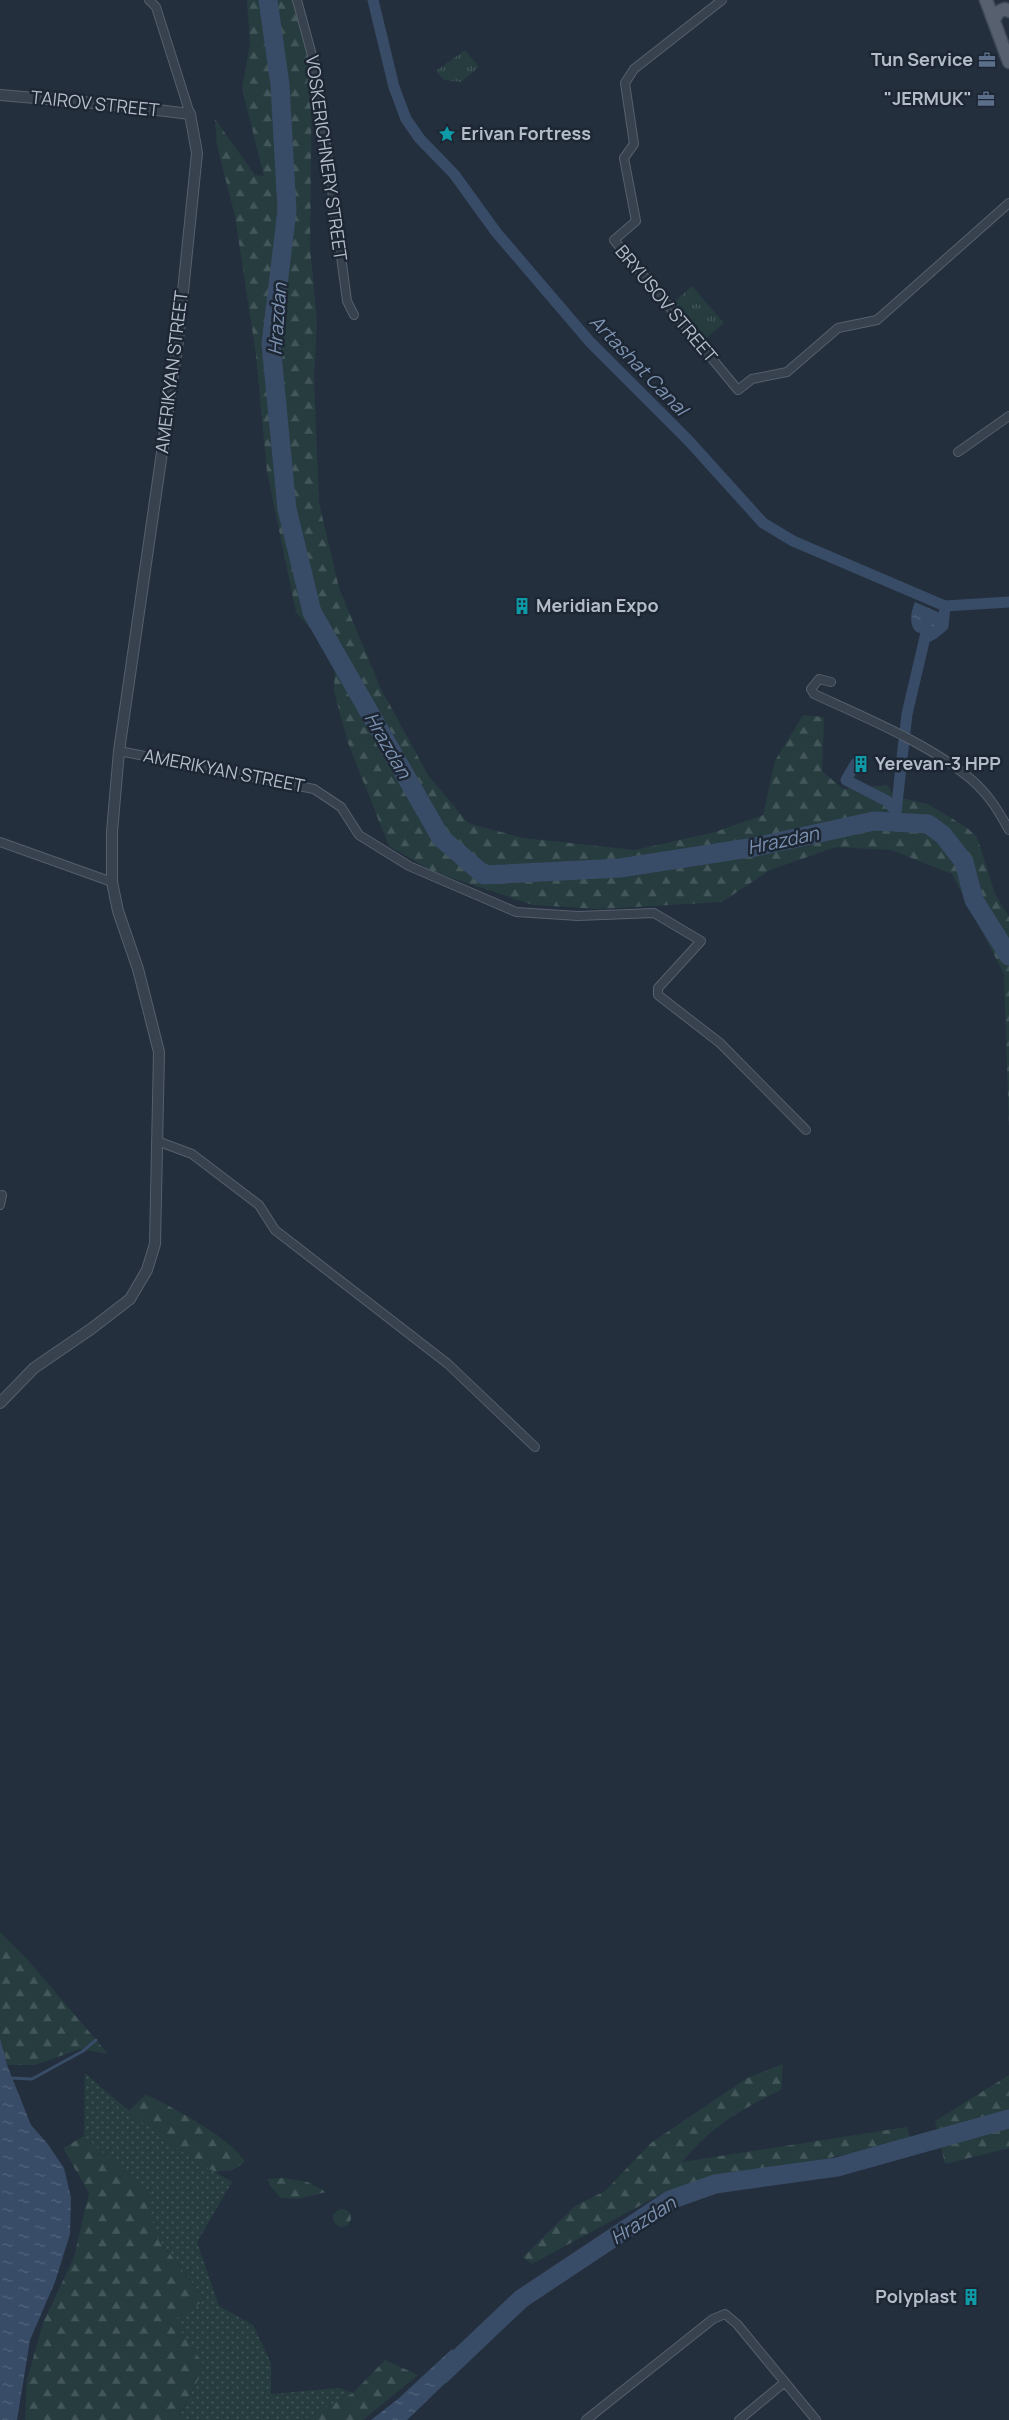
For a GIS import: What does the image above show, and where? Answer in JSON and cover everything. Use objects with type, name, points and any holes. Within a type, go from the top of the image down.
[{"type":"main road","points":[[986,0],[1009,62]]},
{"type":"main road","points":[[994,20],[998,12],[1005,9],[1009,11]]},
{"type":"street","name":"AMERIKYAN STREET","points":[[0,1403],[34,1368],[91,1329],[130,1299],[147,1270],[155,1244],[159,1052],[138,969],[118,911],[112,882],[112,832],[119,751],[178,341],[197,154],[190,114],[156,7],[149,0]]},
{"type":"street","name":"VOSKERICHNERY STREET","points":[[297,0],[316,70],[346,291],[354,315]]},
{"type":"street","name":"BRYUSOV STREET","points":[[722,0],[634,69],[626,83],[634,144],[624,158],[636,221],[614,240],[738,390],[752,378],[786,372],[838,328],[877,320],[1009,203]]},
{"type":"street","name":"TAIROV STREET","points":[[0,95],[106,104],[190,114]]},
{"type":"street","points":[[958,452],[1009,416]]},
{"type":"street","points":[[832,682],[819,679],[811,689],[814,694],[870,720],[941,758],[973,781],[993,803],[1009,830]]},
{"type":"street","name":"AMERIKYAN STREET","points":[[119,751],[314,789],[341,807],[359,835],[409,866],[516,912],[578,916],[654,913],[701,941],[658,988],[658,995],[720,1044],[806,1130]]},
{"type":"street","points":[[0,842],[112,882]]},
{"type":"street","points":[[157,1141],[192,1154],[259,1205],[276,1230],[448,1364],[535,1447]]},
{"type":"street","points":[[0,1205],[2,1195]]},
{"type":"street","points":[[586,2420],[719,2314],[724,2314],[732,2319],[816,2420]]},
{"type":"street","points":[[739,2420],[785,2382]]},
{"type":"green space","points":[[247,0],[293,0],[312,69],[310,247],[317,322],[314,377],[319,503],[339,588],[381,689],[428,775],[468,823],[523,838],[635,850],[715,832],[763,815],[775,761],[803,715],[824,717],[822,771],[843,789],[888,785],[893,796],[928,804],[966,827],[977,837],[995,894],[1009,917],[1009,1127],[1004,974],[952,874],[891,850],[836,847],[770,870],[722,902],[599,909],[533,905],[434,872],[389,846],[348,743],[334,691],[335,666],[321,641],[296,612],[267,472],[256,355],[235,216],[217,146],[215,119],[255,175],[264,176],[242,88],[250,44]]},
{"type":"green space","points":[[465,50],[479,67],[461,82],[444,80],[436,71]]},
{"type":"green space","points":[[692,286],[724,323],[704,340],[672,304]]},
{"type":"green space","points":[[0,1932],[27,1959],[108,2054],[80,2049],[35,2065],[7,2065],[0,2038]]},
{"type":"green space","points":[[783,2064],[781,2090],[727,2120],[692,2150],[682,2162],[907,2127],[911,2141],[667,2191],[532,2264],[523,2257],[575,2206],[605,2191],[651,2143],[747,2078]]},
{"type":"green space","points":[[85,2073],[156,2132],[232,2182],[197,2242],[219,2306],[253,2325],[271,2363],[271,2394],[338,2388],[353,2393],[304,2420],[181,2420],[179,2417],[205,2367],[173,2320],[205,2299],[154,2233],[148,2193],[84,2136]]},
{"type":"green space","points":[[1009,2075],[1009,2148],[945,2164],[935,2121]]},
{"type":"green space","points":[[146,2094],[214,2133],[237,2152],[245,2162],[233,2170],[215,2172],[192,2159],[128,2112]]},
{"type":"green space","points":[[84,2136],[149,2193],[154,2233],[205,2300],[174,2320],[205,2367],[179,2416],[181,2420],[25,2420],[27,2380],[43,2323],[74,2257],[89,2193],[63,2148]]},
{"type":"green space","points":[[284,2178],[308,2182],[326,2192],[298,2199],[281,2198],[271,2187],[267,2179]]},
{"type":"green space","points":[[338,2209],[346,2209],[351,2214],[349,2225],[338,2227],[333,2222],[333,2214]]},
{"type":"green space","points":[[385,2360],[418,2375],[363,2420],[304,2420],[353,2393]]},
{"type":"water","points":[[915,602],[940,613],[937,626],[922,633],[914,629],[911,617]]},
{"type":"water","points":[[0,2038],[7,2065],[31,2125],[47,2143],[64,2168],[71,2198],[70,2234],[55,2282],[30,2340],[17,2420],[0,2420]]},
{"type":"water","points":[[452,2349],[465,2364],[407,2420],[371,2420],[398,2399]]},
{"type":"waterway","name":"Hrazdan","points":[[268,0],[280,85],[287,210],[271,344],[287,509],[312,612],[441,838],[484,875],[620,868],[755,847],[874,821],[928,824],[943,835],[964,862],[974,900],[1009,956]]},
{"type":"waterway","name":"Artashat Canal","points":[[373,0],[394,87],[406,119],[420,139],[454,174],[496,232],[590,342],[689,441],[763,523],[793,541],[945,606],[1009,602]]},
{"type":"waterway","points":[[925,638],[943,626],[945,606]]},
{"type":"waterway","points":[[895,821],[907,714],[926,633],[926,619]]},
{"type":"waterway","points":[[856,763],[846,780],[887,801],[896,811]]},
{"type":"waterway","points":[[10,2078],[32,2079],[83,2051],[96,2040]]},
{"type":"waterway","name":"Hrazdan","points":[[441,2375],[521,2299],[670,2200],[715,2184],[837,2167],[1009,2119]]},
{"type":"place","name":"Tun Service","points":[[987,60]]},
{"type":"place","name":"\"JERMUK\"","points":[[986,99]]},
{"type":"place","name":"Erivan Fortress","points":[[447,134]]},
{"type":"place","name":"Meridian Expo","points":[[522,606]]},
{"type":"place","name":"Yerevan-3 HPP","points":[[861,764]]},
{"type":"place","name":"Polyplast","points":[[971,2297]]}]
